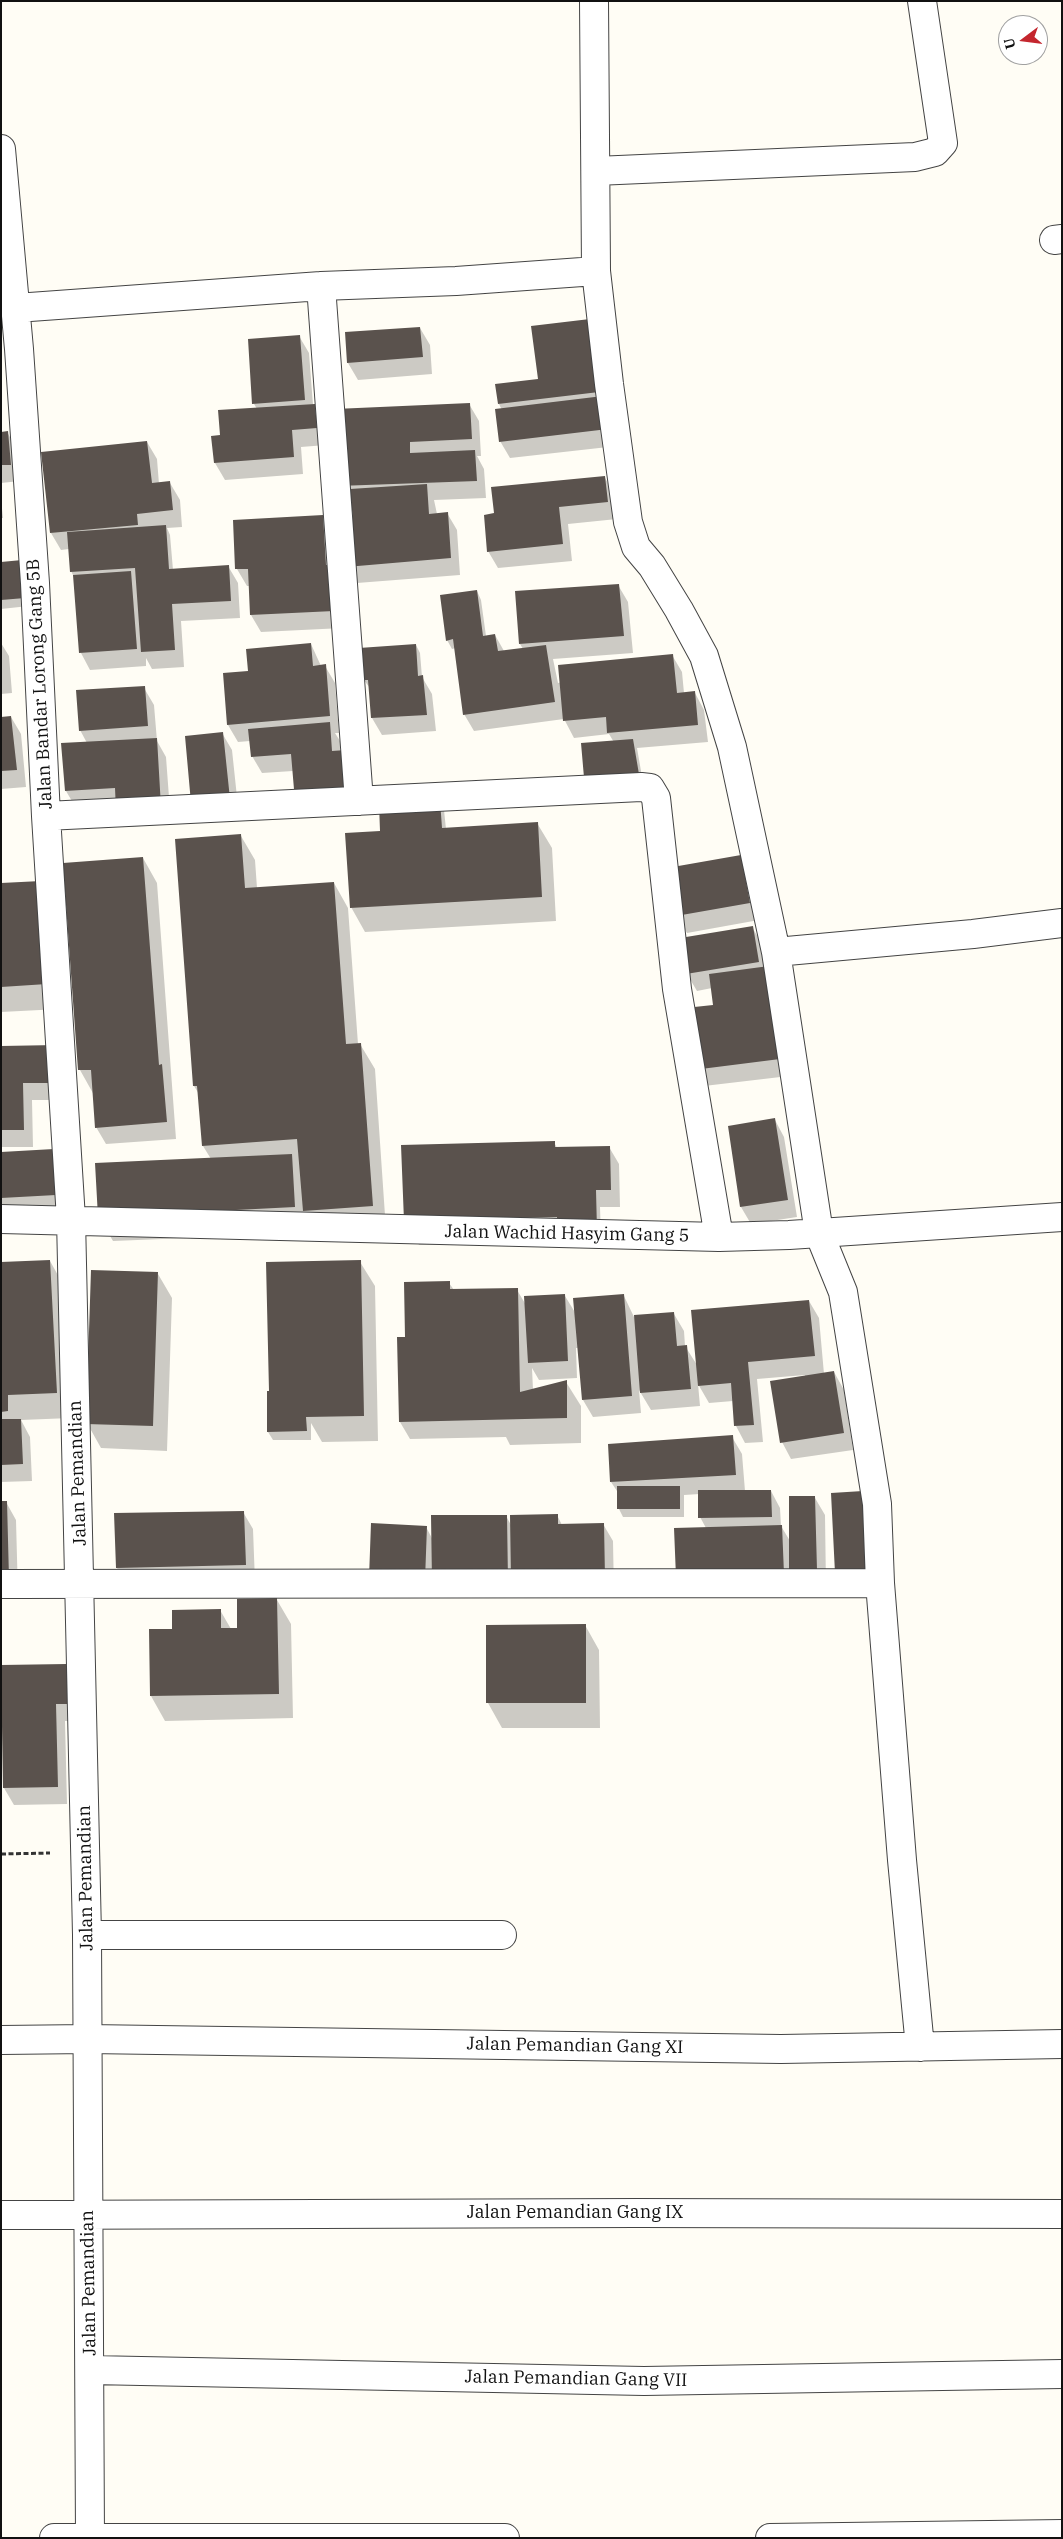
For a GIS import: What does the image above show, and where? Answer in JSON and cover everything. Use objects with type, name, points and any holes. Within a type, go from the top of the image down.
[{"type":"street","points":[[594,1],[596,271],[608,384],[628,522],[636,547],[652,566],[679,610],[707,664],[732,747],[776,952],[820,1233],[843,1292],[877,1504],[880,1583],[902,1860],[920,2047]]},
{"type":"street","points":[[596,171],[914,157],[936,152],[943,142],[922,1]]},
{"type":"street","name":"Jalan Bandar Lorong Gang 5B","points":[[1,149],[4,230],[16,308],[36,583],[46,816],[71,1219]]},
{"type":"street","points":[[16,308],[321,286],[456,282],[596,271]]},
{"type":"street","points":[[321,286],[359,801]]},
{"type":"street","points":[[46,816],[650,788],[656,798],[677,989],[719,1237]]},
{"type":"street","points":[[776,952],[973,934],[1062,923]]},
{"type":"street","name":"Jalan Wachid Hasyim Gang 5","points":[[1,1219],[71,1219],[243,1226],[719,1237],[820,1233],[1062,1217]]},
{"type":"street","name":"Jalan Pemandian","points":[[71,1219],[86,1852],[88,2215],[91,2370],[90,2538]]},
{"type":"street","points":[[1,1584],[880,1583]]},
{"type":"street","points":[[87,1935],[502,1935]]},
{"type":"street","name":"Jalan Pemandian Gang XI","points":[[1,2040],[88,2039],[780,2049],[1062,2044]]},
{"type":"street","name":"Jalan Pemandian Gang IX","points":[[1,2215],[637,2212],[1062,2214]]},
{"type":"street","name":"Jalan Pemandian Gang VII","points":[[91,2370],[644,2381],[1062,2374]]},
{"type":"street","points":[[770,2538],[1062,2534]]},
{"type":"street","points":[[54,2538],[505,2538]]},
{"type":"path","points":[[1,1854],[86,1852]]},
{"type":"building","points":[[590,319],[599,392],[498,404],[495,384],[538,379],[531,326]]},
{"type":"building","points":[[420,327],[423,357],[347,363],[345,332]]},
{"type":"building","points":[[300,335],[305,400],[252,404],[248,339]]},
{"type":"building","points":[[603,396],[608,429],[499,442],[495,409]]},
{"type":"building","points":[[470,403],[472,439],[410,442],[410,453],[475,450],[477,481],[338,486],[335,409]]},
{"type":"building","points":[[315,404],[317,428],[292,430],[294,457],[214,463],[211,436],[220,435],[218,410]]},
{"type":"building","points":[[8,431],[11,465],[1,465],[1,432]]},
{"type":"building","points":[[147,441],[152,483],[170,481],[173,510],[137,514],[138,525],[50,533],[41,452]]},
{"type":"building","points":[[605,476],[608,502],[559,507],[563,544],[487,552],[484,515],[494,513],[491,487]]},
{"type":"building","points":[[427,484],[429,514],[448,512],[451,558],[346,567],[342,520],[353,520],[350,489]]},
{"type":"building","points":[[323,515],[326,565],[332,565],[334,611],[250,615],[248,569],[235,569],[233,520]]},
{"type":"building","points":[[166,525],[169,569],[229,565],[231,601],[172,604],[175,650],[141,652],[135,568],[70,572],[67,532]]},
{"type":"building","points":[[22,560],[25,598],[1,600],[1,562]]},
{"type":"building","points":[[131,571],[137,649],[79,653],[73,575]]},
{"type":"building","points":[[619,584],[624,636],[519,644],[515,591]]},
{"type":"building","points":[[477,590],[483,636],[495,634],[498,651],[546,645],[555,702],[463,715],[453,639],[446,641],[440,595]]},
{"type":"building","points":[[311,643],[313,666],[326,664],[330,716],[227,725],[223,673],[248,671],[246,649]]},
{"type":"building","points":[[416,644],[418,676],[423,675],[427,715],[371,718],[368,680],[361,680],[359,648]]},
{"type":"building","points":[[673,654],[677,693],[695,691],[698,725],[607,733],[606,717],[563,721],[558,665]]},
{"type":"building","points":[[145,686],[148,726],[79,731],[76,690]]},
{"type":"building","points":[[11,716],[17,770],[1,771],[1,717]]},
{"type":"building","points":[[330,722],[332,751],[346,750],[349,797],[295,801],[291,754],[251,757],[248,729]]},
{"type":"building","points":[[223,732],[230,799],[191,803],[185,736]]},
{"type":"building","points":[[157,738],[161,807],[116,811],[115,788],[65,791],[61,743]]},
{"type":"building","points":[[633,739],[641,786],[585,789],[581,743]]},
{"type":"building","points":[[440,800],[442,828],[538,822],[542,897],[350,908],[345,833],[380,831],[379,804]]},
{"type":"building","points":[[241,834],[245,888],[334,882],[346,1044],[361,1043],[373,1206],[303,1211],[297,1139],[202,1146],[197,1086],[193,1086],[175,839]]},
{"type":"building","points":[[741,855],[750,903],[676,916],[667,868]]},
{"type":"building","points":[[143,857],[159,1065],[162,1064],[167,1122],[95,1128],[91,1070],[78,1070],[63,863]]},
{"type":"building","points":[[41,881],[47,984],[1,987],[1,883]]},
{"type":"building","points":[[753,926],[759,962],[686,974],[680,938]]},
{"type":"building","points":[[769,966],[780,1059],[693,1070],[685,1008],[713,1005],[709,974]]},
{"type":"building","points":[[57,1045],[57,1083],[23,1083],[24,1130],[1,1130],[1,1046]]},
{"type":"building","points":[[775,1118],[788,1200],[740,1207],[728,1126]]},
{"type":"building","points":[[555,1141],[555,1147],[610,1146],[611,1190],[596,1190],[597,1230],[557,1231],[557,1217],[404,1221],[401,1145]]},
{"type":"building","points":[[54,1149],[56,1195],[1,1198],[1,1152]]},
{"type":"building","points":[[292,1154],[295,1207],[98,1217],[95,1163]]},
{"type":"building","points":[[50,1260],[57,1393],[8,1395],[8,1411],[1,1412],[1,1262]]},
{"type":"building","points":[[361,1260],[364,1416],[306,1417],[307,1431],[267,1432],[267,1391],[269,1391],[266,1262]]},
{"type":"building","points":[[91,1270],[158,1272],[153,1426],[86,1424]]},
{"type":"building","points":[[450,1281],[450,1289],[518,1288],[520,1392],[567,1380],[567,1418],[399,1422],[397,1337],[405,1337],[404,1282]]},
{"type":"building","points":[[565,1294],[568,1361],[528,1363],[524,1296]]},
{"type":"building","points":[[624,1294],[632,1396],[582,1400],[573,1298]]},
{"type":"building","points":[[809,1300],[815,1356],[748,1362],[754,1425],[734,1426],[731,1383],[698,1386],[691,1310]]},
{"type":"building","points":[[674,1312],[677,1346],[687,1345],[691,1389],[640,1393],[634,1315]]},
{"type":"building","points":[[834,1371],[844,1433],[780,1443],[770,1381]]},
{"type":"building","points":[[1,1419],[21,1419],[23,1464],[1,1465]]},
{"type":"building","points":[[733,1435],[736,1475],[610,1482],[608,1444]]},
{"type":"building","points":[[617,1486],[680,1486],[680,1509],[617,1509]]},
{"type":"building","points":[[698,1490],[771,1490],[772,1517],[698,1518]]},
{"type":"building","points":[[863,1491],[867,1572],[835,1573],[831,1493]]},
{"type":"building","points":[[789,1496],[815,1496],[817,1570],[789,1570]]},
{"type":"building","points":[[1,1501],[7,1501],[9,1578],[1,1578]]},
{"type":"building","points":[[244,1511],[246,1565],[116,1568],[114,1513]]},
{"type":"building","points":[[558,1514],[558,1524],[604,1523],[605,1578],[511,1579],[510,1515]]},
{"type":"building","points":[[431,1515],[507,1515],[508,1581],[432,1581]]},
{"type":"building","points":[[371,1523],[427,1526],[425,1580],[369,1578]]},
{"type":"building","points":[[782,1525],[784,1574],[676,1577],[674,1528]]},
{"type":"building","points":[[277,1598],[279,1694],[150,1696],[149,1629],[172,1629],[172,1610],[221,1609],[221,1628],[237,1628],[237,1599]]},
{"type":"building","points":[[586,1624],[586,1703],[486,1703],[486,1625]]},
{"type":"building","points":[[67,1664],[68,1704],[56,1704],[58,1787],[3,1788],[1,1665]]}]
